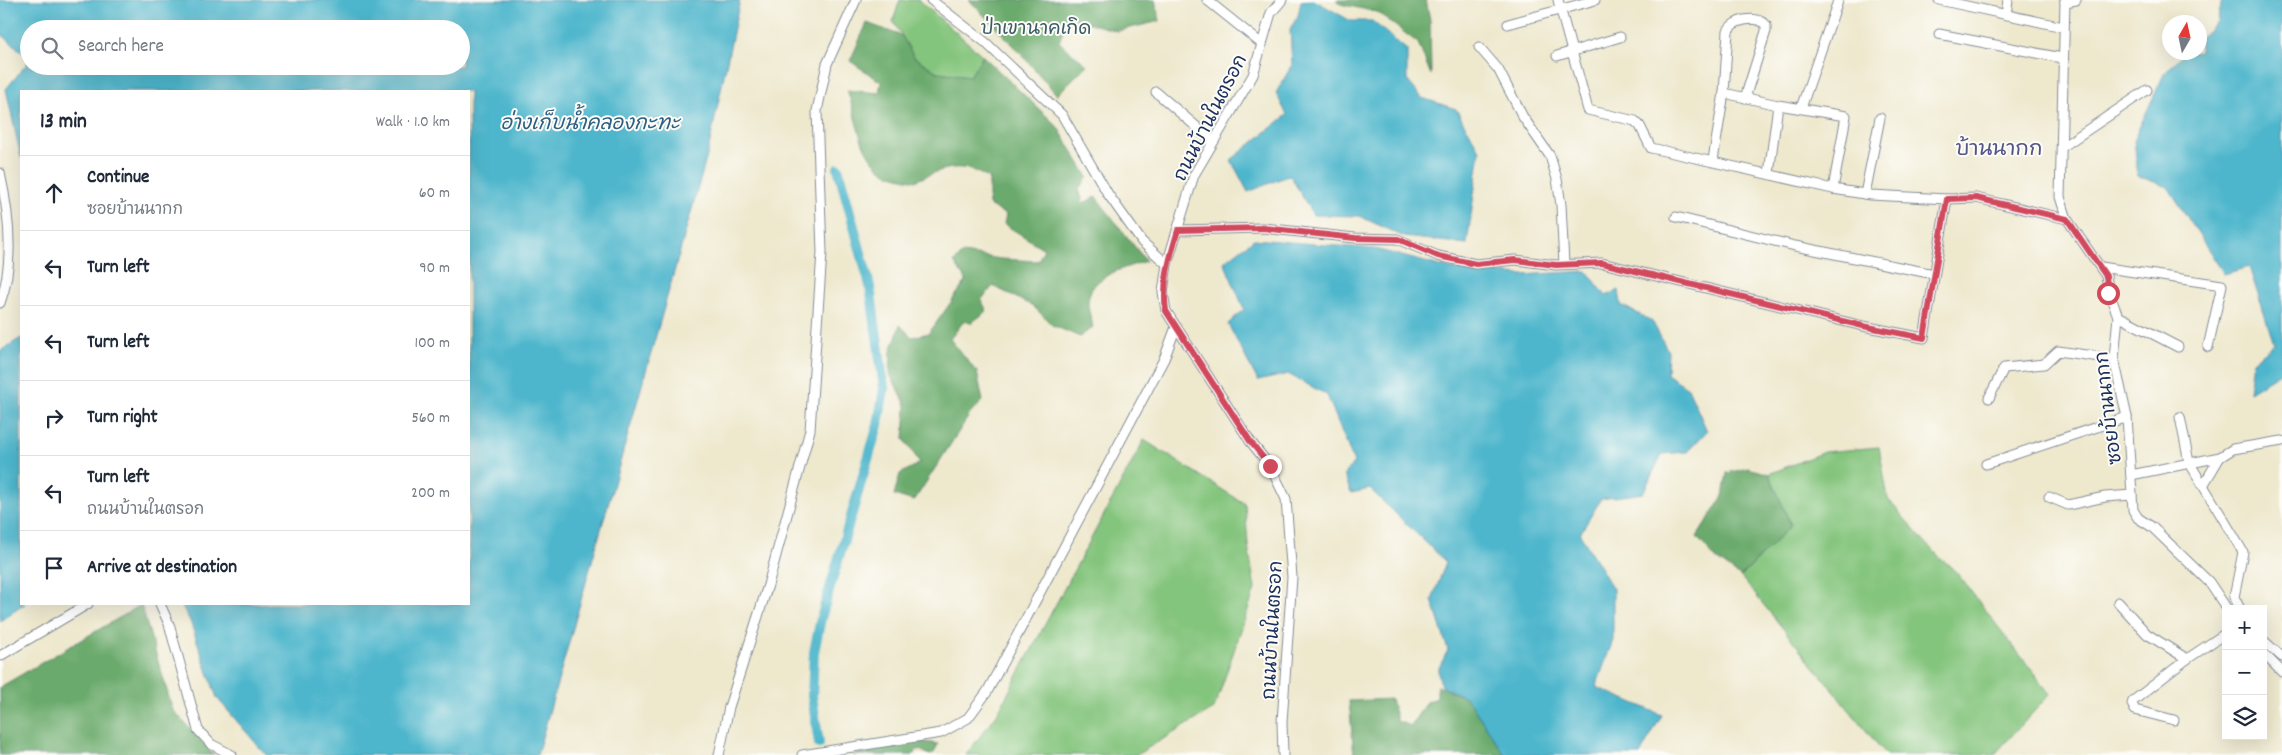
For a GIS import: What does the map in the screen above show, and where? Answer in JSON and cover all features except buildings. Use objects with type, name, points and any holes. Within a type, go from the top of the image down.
[{"type":"street","points":[[719,755],[729,707],[768,585],[810,430],[822,252],[817,111],[827,64],[856,0]]},
{"type":"street","points":[[931,0],[984,42],[1062,115],[1108,194],[1142,242],[1167,264]]},
{"type":"street","points":[[1207,0],[1262,44]]},
{"type":"street","name":"ถนนบ้านในตรอก","points":[[1282,0],[1271,13],[1253,75],[1194,175],[1167,264],[1163,292],[1166,311],[1250,441],[1270,466],[1286,499],[1292,578],[1282,722],[1283,755]]},
{"type":"street","points":[[1558,0],[1588,110],[1635,122],[1640,126],[1650,148],[1713,160],[1833,189],[1865,194],[1947,199],[1976,198],[2067,219]]},
{"type":"street","points":[[1508,24],[1595,0]]},
{"type":"street","points":[[1939,0],[2063,27]]},
{"type":"street","points":[[2006,15],[2008,0]]},
{"type":"street","points":[[2065,1],[2076,0]]},
{"type":"street","points":[[1801,108],[1838,1]]},
{"type":"street","name":"ซอยบ้านนากก","points":[[2065,1],[2062,58],[2060,197],[2067,219],[2106,276],[2108,293],[2118,316],[2114,359],[2127,417],[2134,510],[2138,518],[2152,527],[2209,582],[2223,605]]},
{"type":"street","points":[[1713,160],[1724,94],[1730,25],[1735,22],[1760,21],[1766,25],[1766,31],[1745,98]]},
{"type":"street","points":[[1939,34],[2062,58]]},
{"type":"street","points":[[1558,56],[1620,37]]},
{"type":"street","points":[[1479,47],[1498,69],[1523,117],[1550,156],[1557,179],[1561,204],[1564,264]]},
{"type":"street","points":[[2062,147],[2147,90]]},
{"type":"street","points":[[1156,92],[1213,141]]},
{"type":"street","points":[[1724,94],[1846,116],[1833,189]]},
{"type":"street","points":[[1769,173],[1778,105]]},
{"type":"street","points":[[1865,194],[1880,118]]},
{"type":"street","points":[[0,172],[6,200],[8,232],[7,264],[0,303]]},
{"type":"street","points":[[1178,230],[1263,228],[1355,238],[1398,239],[1438,256],[1476,264],[1515,260],[1564,264],[1602,263],[1863,326],[1924,338],[1947,199]]},
{"type":"street","points":[[1676,217],[1795,246],[1934,274]]},
{"type":"street","points":[[2101,267],[2222,285],[2208,347]]},
{"type":"street","points":[[2118,316],[2178,347]]},
{"type":"street","points":[[802,755],[941,733],[968,718],[987,692],[1164,359],[1176,327]]},
{"type":"street","points":[[1989,398],[2004,368],[2044,364],[2058,351],[2114,359]]},
{"type":"street","points":[[1986,464],[2127,417]]},
{"type":"street","points":[[2180,417],[2189,462],[2204,484],[2243,552],[2234,597],[2238,605]]},
{"type":"street","points":[[2131,475],[2220,457],[2233,449],[2282,441]]},
{"type":"street","points":[[2204,484],[2220,457]]},
{"type":"street","points":[[2049,497],[2068,505],[2105,497],[2132,495]]},
{"type":"street","points":[[2118,602],[2148,634],[2187,659]]},
{"type":"street","points":[[0,656],[86,605]]},
{"type":"street","points":[[160,605],[169,624],[198,730],[212,744],[232,755]]},
{"type":"street","points":[[2174,720],[2135,710],[2132,704],[2135,698],[2222,636]]},
{"type":"street","points":[[2267,644],[2282,657]]},
{"type":"street","points":[[2267,661],[2282,672]]},
{"type":"green space","points":[[900,0],[919,0],[983,56],[970,76],[937,72],[914,57],[893,21]]},
{"type":"green space","name":"ป่าเขานาคเกิด","points":[[969,0],[1155,0],[1160,21],[1117,31],[1068,17],[1059,42],[1087,65],[1057,95],[1014,46]]},
{"type":"green space","points":[[1336,0],[1426,0],[1430,20],[1431,75],[1418,43],[1377,12],[1340,4]]},
{"type":"green space","points":[[867,23],[902,36],[914,57],[937,72],[970,76],[983,56],[1057,126],[1088,177],[1079,189],[1083,203],[1096,197],[1146,261],[1118,270],[1100,280],[1094,286],[1089,294],[1088,304],[1093,327],[1080,337],[1052,325],[1033,306],[993,286],[981,300],[987,311],[971,323],[964,321],[950,339],[977,372],[983,401],[970,414],[914,501],[894,495],[900,474],[920,463],[904,439],[906,405],[890,374],[891,351],[900,325],[912,337],[929,333],[966,281],[954,262],[963,253],[1001,259],[1038,261],[1044,249],[1004,224],[1006,215],[989,205],[989,179],[979,173],[970,169],[952,168],[915,181],[889,174],[874,162],[863,144],[847,90],[879,93],[881,82],[850,61]]},
{"type":"green space","points":[[1144,440],[1245,504],[1248,545],[1255,589],[1214,709],[1136,755],[966,755],[997,714]]},
{"type":"green space","points":[[1879,447],[1888,499],[1926,544],[1956,572],[2050,694],[1994,755],[1886,755],[1741,577],[1791,525],[1769,474],[1824,452]]},
{"type":"green space","points":[[1748,468],[1769,474],[1791,525],[1741,577],[1716,559],[1697,537],[1723,496],[1727,473]]},
{"type":"green space","points":[[141,605],[173,710],[214,755],[0,755],[0,687]]},
{"type":"green space","points":[[1437,686],[1467,698],[1505,755],[1354,755],[1349,701],[1391,699],[1397,721],[1411,726],[1426,702],[1437,698]]},
{"type":"green space","points":[[918,741],[938,744],[934,753],[930,755],[918,749],[913,755],[853,755]]},
{"type":"water","name":"อ่างเก็บน้ำคลองกะทะ","points":[[0,0],[740,0],[707,156],[537,755],[266,755],[217,698],[190,621],[182,605],[470,605],[470,90],[20,90],[20,153],[6,89],[20,72],[20,75],[470,75],[470,20],[20,20],[20,50],[0,33]]},
{"type":"water","points":[[1314,0],[1351,21],[1372,21],[1407,50],[1407,80],[1422,98],[1456,109],[1480,151],[1467,244],[1404,237],[1359,216],[1313,215],[1290,175],[1248,192],[1231,160],[1287,115],[1276,93],[1292,65],[1290,29],[1298,16],[1301,1]]},
{"type":"water","points":[[2222,0],[2282,0],[2282,372],[2249,392],[2253,361],[2274,344],[2249,267],[2224,274],[2168,187],[2138,176],[2134,139],[2164,74],[2177,60],[2207,60],[2207,31],[2217,23]]},
{"type":"water","points":[[1254,239],[1375,249],[1452,269],[1521,275],[1587,271],[1606,296],[1619,290],[1621,305],[1652,321],[1668,351],[1667,374],[1688,388],[1707,431],[1687,452],[1662,454],[1643,493],[1601,499],[1580,534],[1613,589],[1613,640],[1596,687],[1662,715],[1640,755],[1505,755],[1467,698],[1441,686],[1438,670],[1448,650],[1432,600],[1446,562],[1370,489],[1351,493],[1344,475],[1354,462],[1327,395],[1288,374],[1258,381],[1228,324],[1244,309],[1224,262]]},
{"type":"water","points":[[20,339],[20,605],[24,605],[0,621],[0,351]]},
{"type":"waterway","points":[[819,744],[812,696],[814,652],[821,618],[878,425],[884,388],[870,286],[838,168]]},
{"type":"district","name":"บ้านนากก","points":[[1999,148]]},
{"type":"route","points":[[1270,466],[1250,441],[1166,311],[1163,292],[1167,264],[1178,230],[1263,228],[1355,238],[1398,239],[1438,256],[1476,264],[1515,260],[1556,265],[1602,263],[1863,326],[1924,338],[1947,199],[1976,198],[2067,219],[2106,276],[2108,293]]}]
